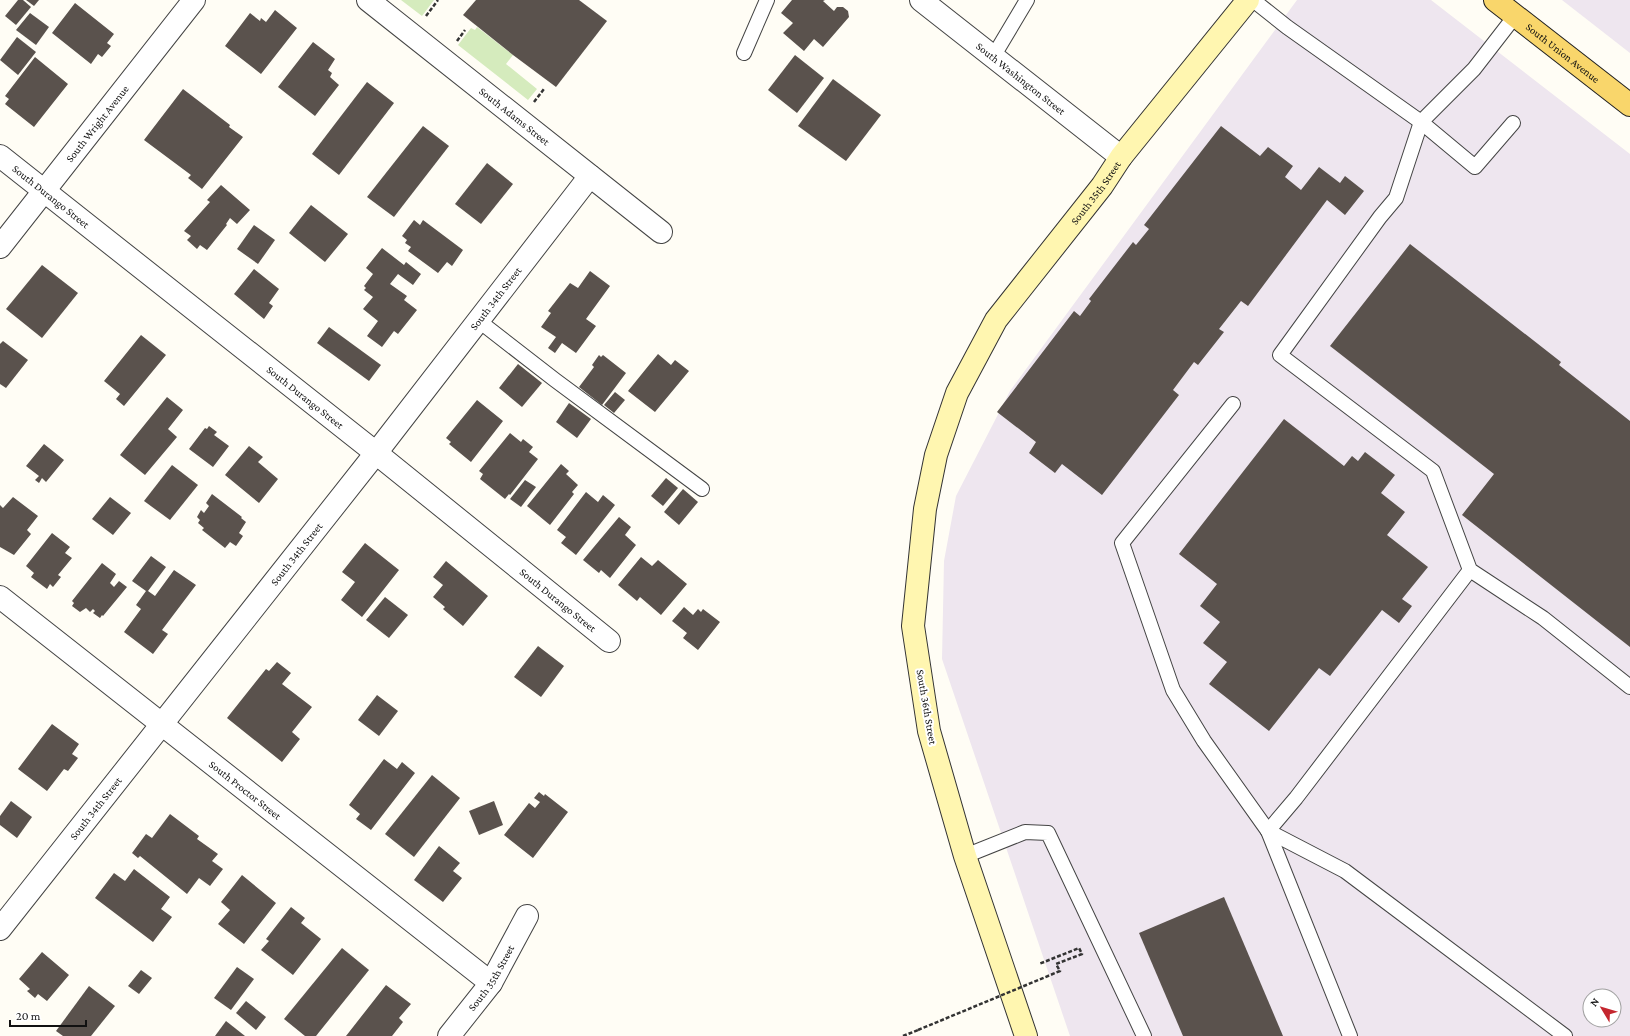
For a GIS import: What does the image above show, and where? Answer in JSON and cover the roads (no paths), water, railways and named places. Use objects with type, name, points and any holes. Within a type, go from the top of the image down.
[{"type":"main road","name":"South Union Avenue","points":[[1495,0],[1630,106]]},
{"type":"street","name":"South Wright Avenue","points":[[0,246],[194,0]]},
{"type":"street","name":"South Adams Street","points":[[368,0],[661,232]]},
{"type":"street","name":"South Washington Street","points":[[921,0],[1121,157]]},
{"type":"street","name":"South 35th Street","points":[[957,394],[996,320],[1102,186],[1121,157],[1248,0]]},
{"type":"street","name":"South Durango Street","points":[[0,156],[376,453],[609,640]]},
{"type":"street","name":"South 34th Street","points":[[0,929],[376,453],[590,176]]},
{"type":"street","name":"South 36th Street","points":[[957,394],[936,455],[925,509],[913,626],[929,731],[965,856],[1026,1036]]},
{"type":"street","name":"South Proctor Street","points":[[0,597],[491,983]]},
{"type":"street","name":"South 35th Street","points":[[449,1036],[491,983],[527,916]]},
{"type":"lane","points":[[744,53],[767,0]]},
{"type":"lane","points":[[993,57],[1027,0]]},
{"type":"lane","points":[[1253,0],[1287,27],[1421,122],[1475,167],[1512,123]]},
{"type":"lane","points":[[1515,16],[1474,69],[1421,122],[1396,198],[1380,217],[1280,355],[1433,471],[1470,570],[1543,618],[1630,687]]},
{"type":"lane","points":[[479,321],[561,385],[702,489]]},
{"type":"lane","points":[[1233,404],[1122,543],[1173,690],[1204,741],[1268,831],[1350,1036]]},
{"type":"lane","points":[[1268,831],[1296,798],[1470,570]]},
{"type":"lane","points":[[1268,831],[1345,871],[1565,1036]]},
{"type":"lane","points":[[965,856],[1025,832],[1048,833],[1144,1036]]}]
